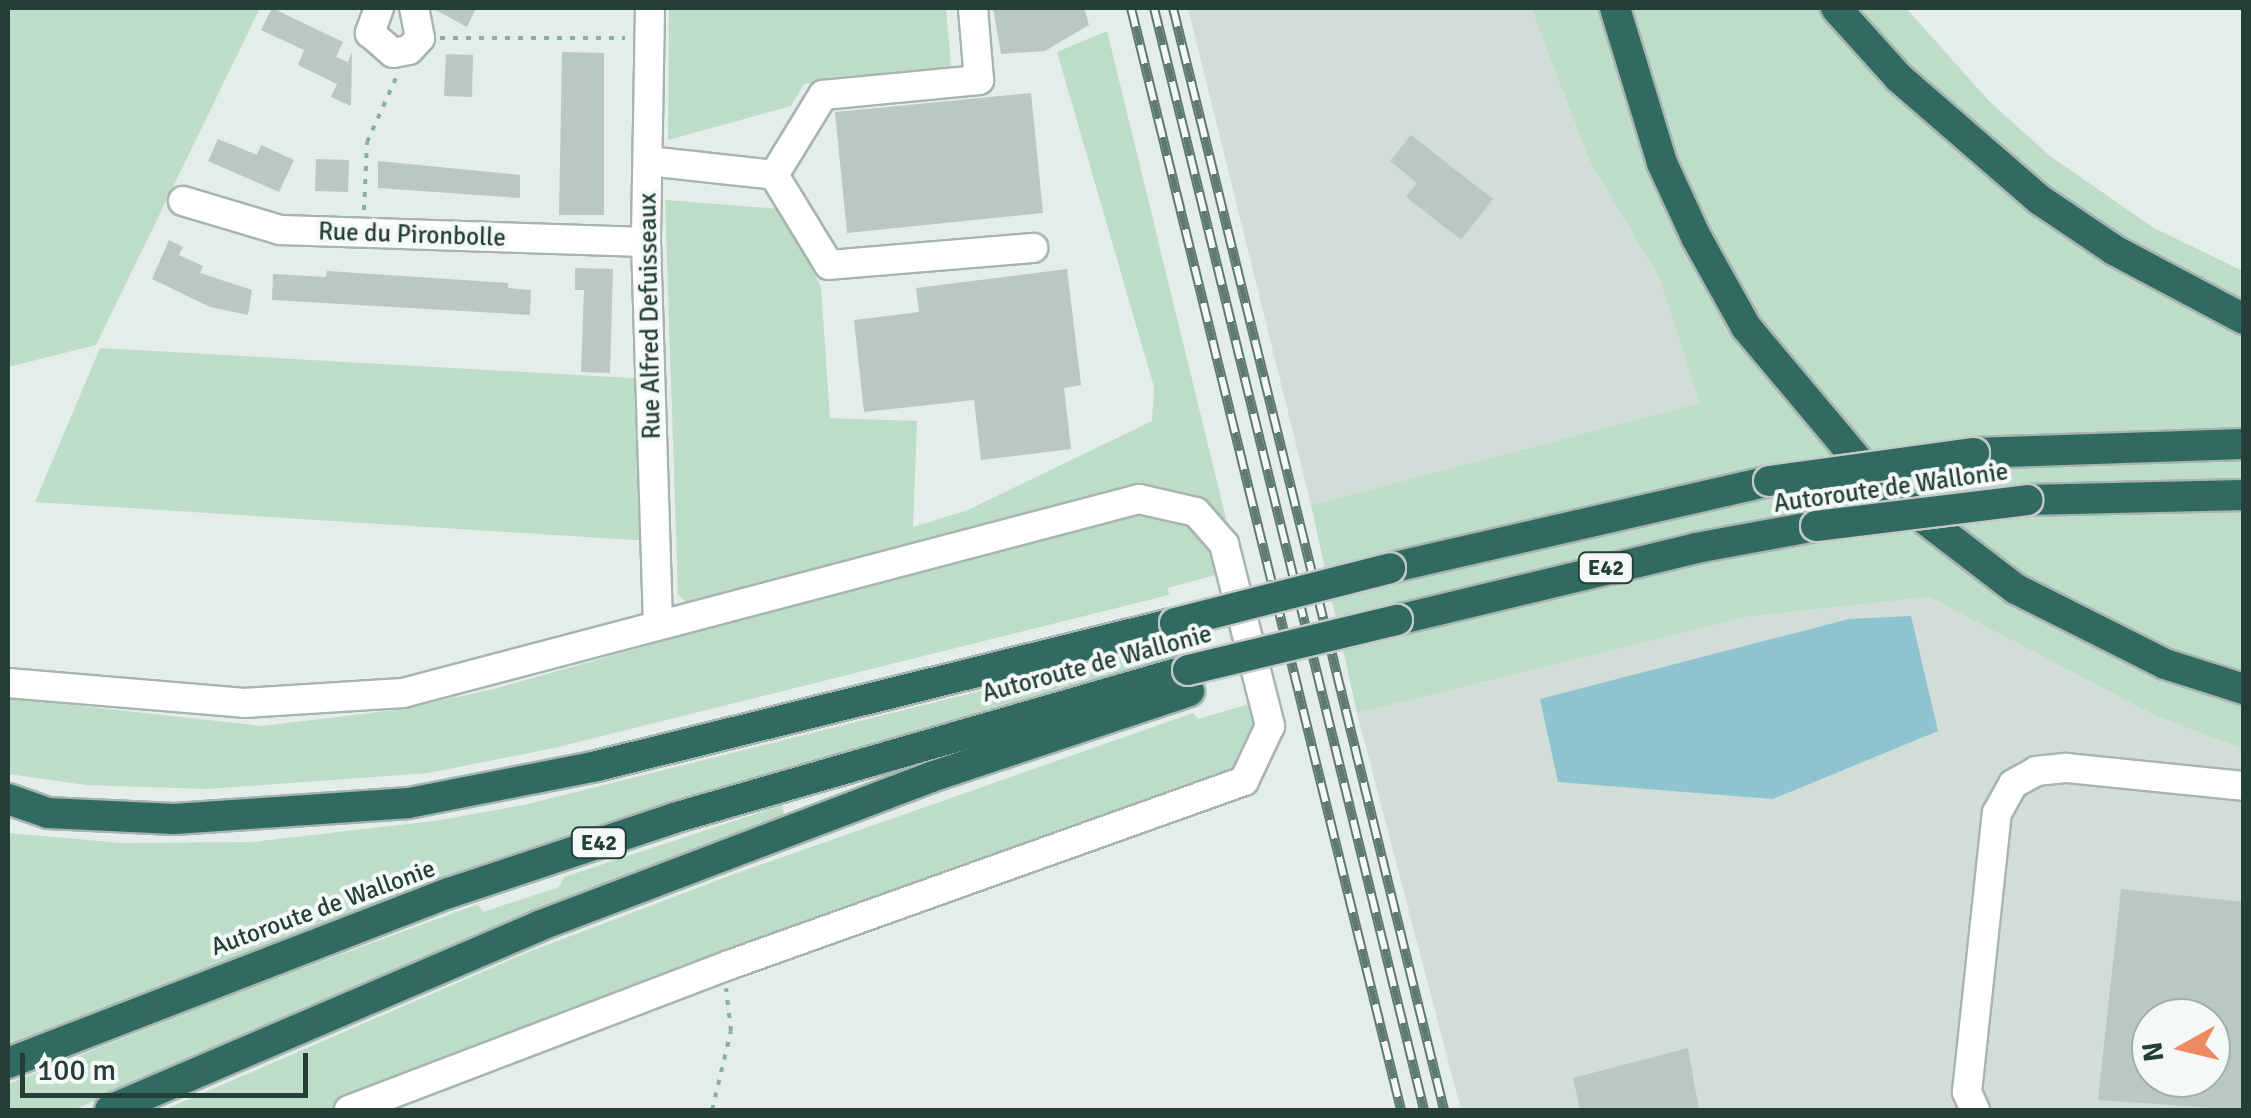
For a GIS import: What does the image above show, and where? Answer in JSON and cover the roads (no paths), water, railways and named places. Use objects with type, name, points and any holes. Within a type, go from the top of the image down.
[{"type":"highway","points":[[1614,8],[1662,163],[1696,238],[1746,327],[1875,482],[1954,546],[2048,607],[2165,664],[2244,689]]},
{"type":"highway","points":[[1836,8],[1899,78],[2040,200],[2114,250],[2244,318]]},
{"type":"highway","name":"Autoroute de Wallonie","points":[[8,799],[48,814],[174,820],[409,803],[597,766],[1390,568],[1769,481],[1974,453],[2244,444]]},
{"type":"highway","name":"Autoroute de Wallonie","points":[[8,1063],[430,900],[674,818],[1397,620],[1696,548],[1816,526],[2027,500],[2244,494]]},
{"type":"highway","points":[[110,1110],[538,926],[1189,680]]},
{"type":"highway","points":[[8,817],[48,814]]},
{"type":"street","points":[[368,10],[370,33],[379,47],[394,53],[415,44],[414,8]]},
{"type":"street","name":"Rue Alfred Defuisseaux","points":[[650,8],[646,242],[658,625]]},
{"type":"street","points":[[774,175],[823,95],[979,80],[973,8]]},
{"type":"street","points":[[648,161],[774,175]]},
{"type":"street","points":[[774,175],[829,265],[1033,248]]},
{"type":"street","name":"Rue du Pironbolle","points":[[183,201],[280,230],[646,242]]},
{"type":"street","points":[[8,684],[244,703],[402,693],[1139,498],[1172,503],[1196,512],[1224,544],[1270,726],[1244,781],[728,964],[349,1110]]},
{"type":"street","points":[[1975,1110],[1967,1092],[1997,813],[2013,784],[2036,771],[2067,768],[2244,786]]},
{"type":"water","points":[[1911,616],[1938,731],[1773,799],[1558,782],[1540,699],[1849,619]]},
{"type":"railway","points":[[1131,8],[1401,1110]]},
{"type":"railway","points":[[1154,8],[1424,1110]]},
{"type":"railway","points":[[1173,8],[1444,1110]]}]
